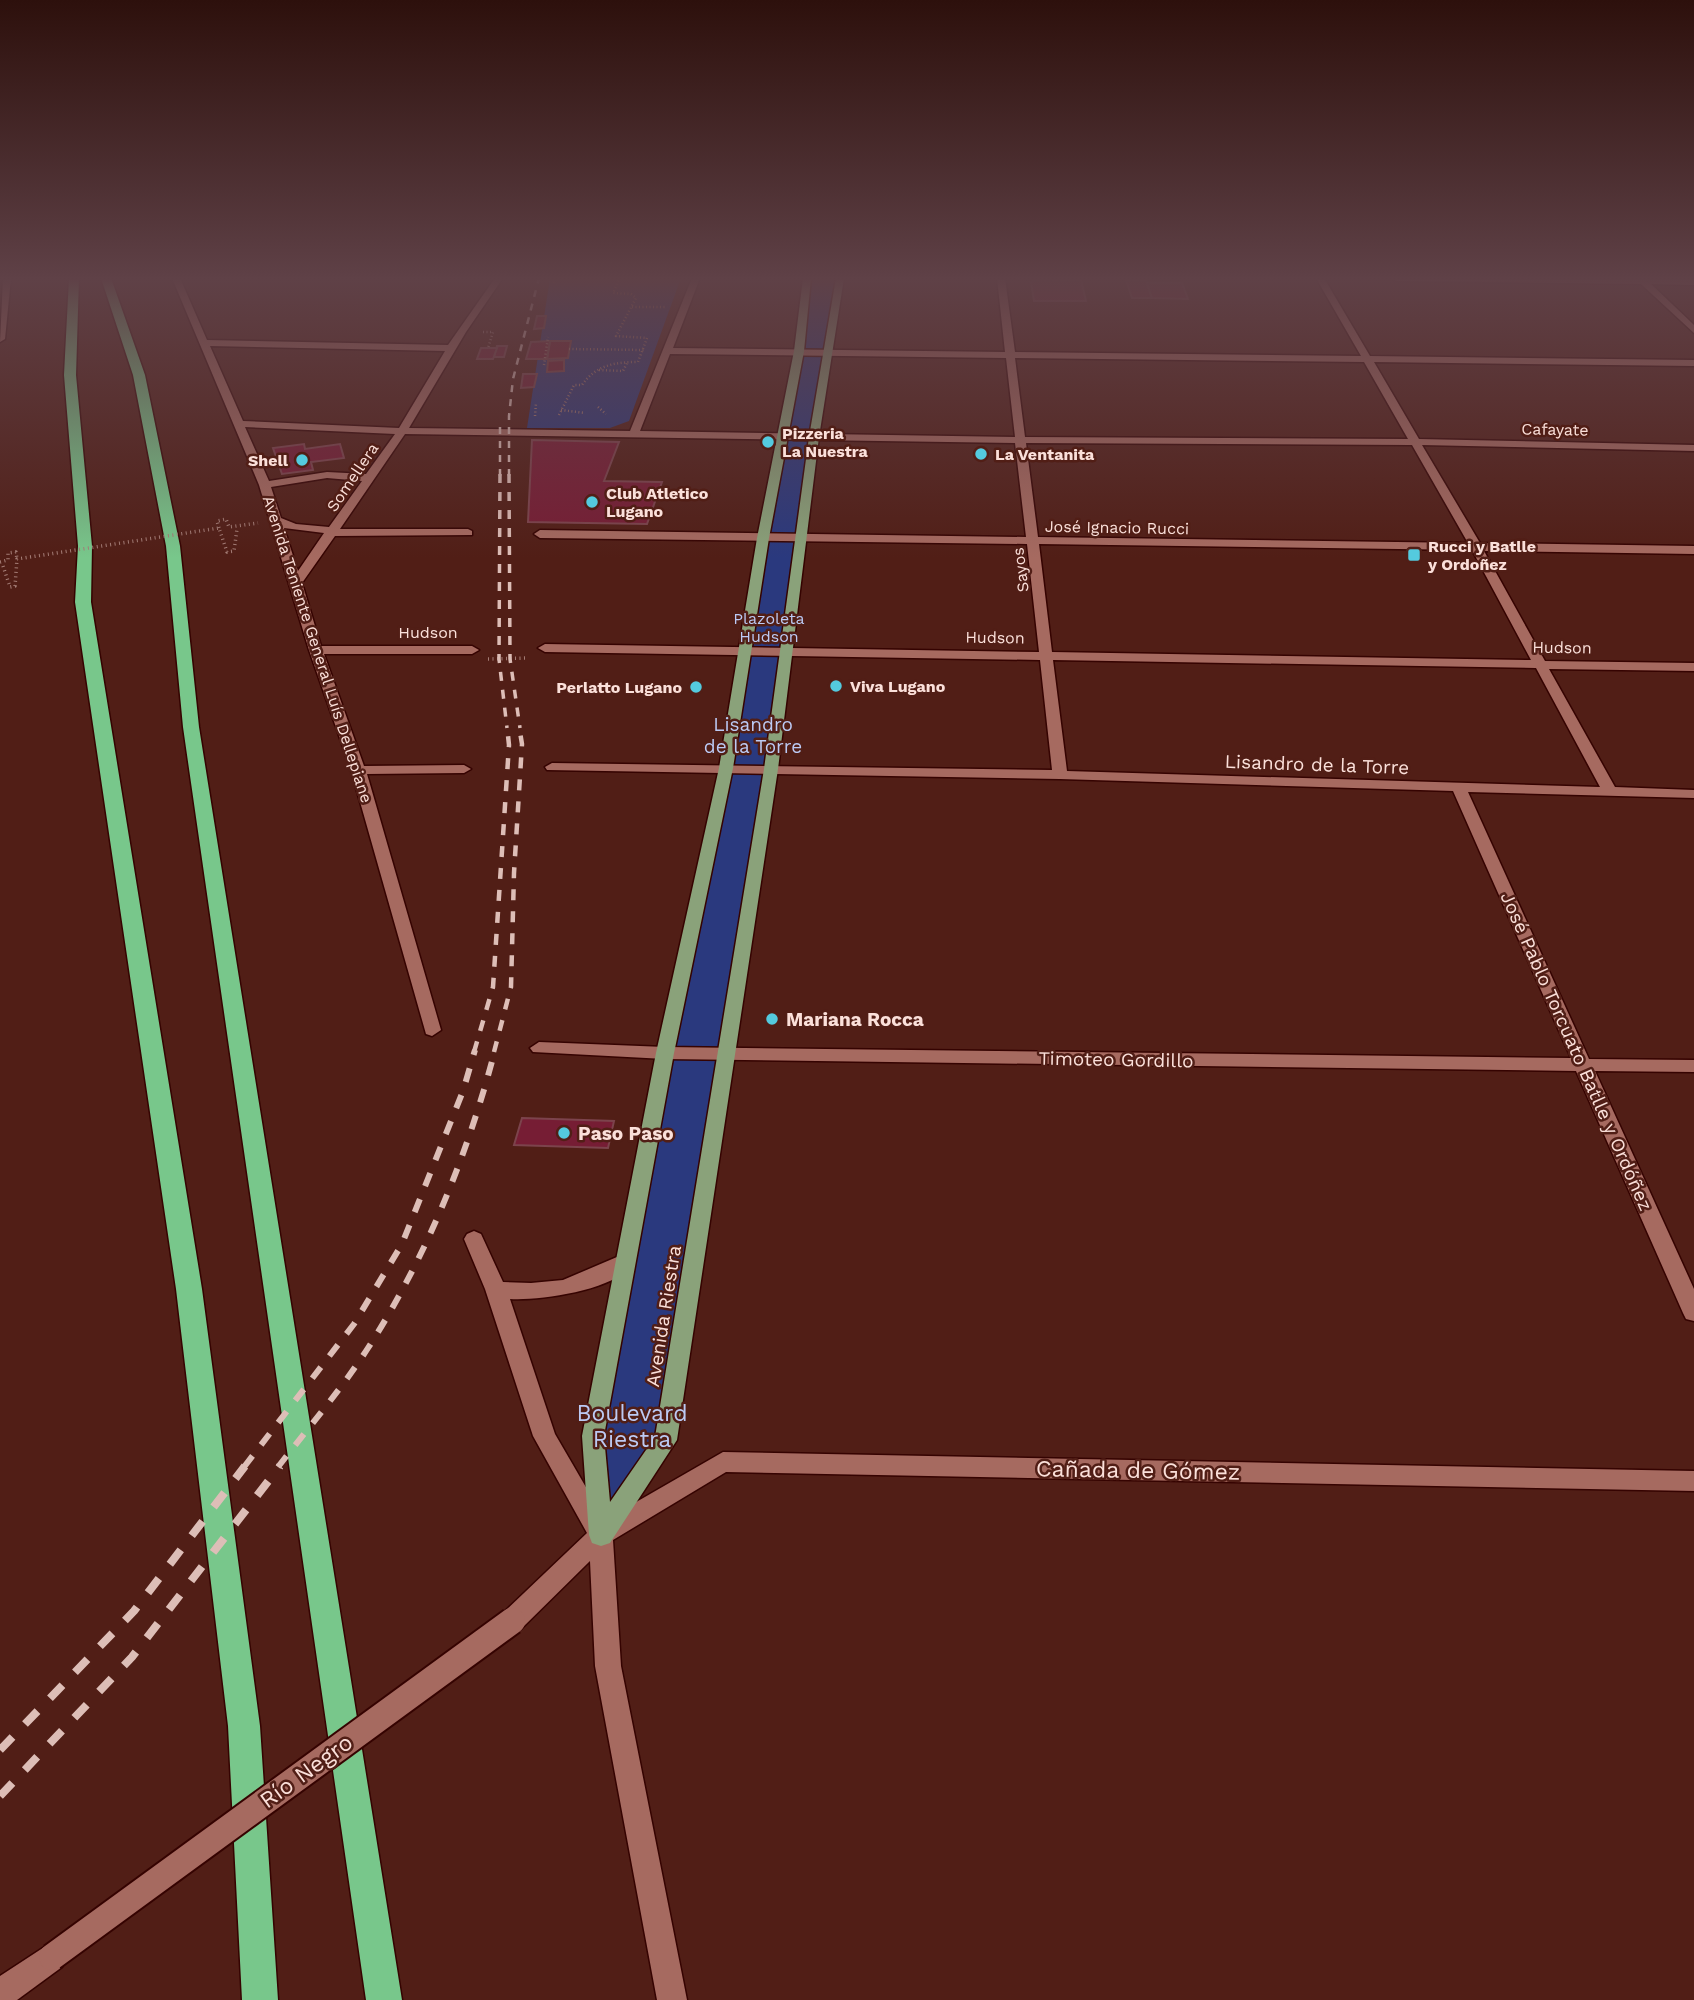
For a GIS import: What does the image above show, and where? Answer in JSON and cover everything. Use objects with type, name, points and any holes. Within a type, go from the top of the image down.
[{"type":"highway","points":[[70,371],[86,561],[83,602],[191,1303],[244,1726],[260,2000]]},
{"type":"highway","points":[[138,371],[173,546],[191,727],[384,2000]]},
{"type":"main road","points":[[601,1535],[593,1436],[664,1053],[726,768],[763,538],[795,371]]},
{"type":"main road","name":"Avenida Riestra","points":[[601,1535],[666,1440],[771,769],[814,437],[825,371]]},
{"type":"street","name":"Avenida Teniente General Luís Dellepiane","points":[[217,371],[265,485],[316,650],[358,770],[432,1030]]},
{"type":"street","name":"Somellera","points":[[295,584],[334,532],[402,431],[438,371]]},
{"type":"street","points":[[634,433],[660,371]]},
{"type":"street","name":"Sayos","points":[[1012,371],[1060,775]]},
{"type":"street","points":[[1376,371],[1542,665],[1610,792]]},
{"type":"street","name":"Cafayate","points":[[240,424],[402,431],[1020,440],[1414,442],[1694,448]]},
{"type":"street","points":[[265,485],[327,475],[369,478]]},
{"type":"street","points":[[276,520],[290,527],[315,527],[334,532],[467,533]]},
{"type":"street","name":"José Ignacio Rucci","points":[[540,534],[1694,550]]},
{"type":"street","name":"Hudson","points":[[545,648],[1694,667]]},
{"type":"street","name":"Hudson","points":[[316,650],[472,650]]},
{"type":"street","points":[[552,767],[726,768]]},
{"type":"street","name":"Lisandro de la Torre","points":[[726,768],[1694,794]]},
{"type":"street","points":[[358,770],[464,769]]},
{"type":"street","name":"José Pablo Torcuato Batlle y Ordóñez","points":[[1459,788],[1694,1313]]},
{"type":"street","name":"Timoteo Gordillo","points":[[539,1048],[727,1054],[1694,1066]]},
{"type":"street","points":[[474,1239],[496,1289],[544,1436],[601,1535],[608,1666],[672,2000]]},
{"type":"street","points":[[496,1289],[521,1293],[574,1286],[592,1281],[624,1262]]},
{"type":"street","name":"Cañada de Gómez","points":[[601,1535],[723,1462],[1694,1481]]},
{"type":"street","name":"Río Negro","points":[[0,1994],[512,1622],[601,1535]]},
{"type":"path","points":[[552,432],[574,385],[582,385],[589,373],[594,371]]},
{"type":"path","points":[[598,407],[606,415]]},
{"type":"path","points":[[229,527],[226,519],[217,521],[227,552],[234,551],[238,528]]},
{"type":"path","points":[[16,559],[219,527]]},
{"type":"path","points":[[16,552],[16,559],[15,586],[10,587],[1,564],[8,560],[8,553],[16,552]]},
{"type":"path","name":"Hudson","points":[[472,650],[469,660],[544,658],[545,648]]},
{"type":"green space","points":[[536,371],[647,371],[629,421],[610,428],[527,428]]},
{"type":"green space","name":"Boulevard Riestra","points":[[792,371],[826,371],[666,1440],[601,1535],[593,1436],[726,768]]},
{"type":"building","points":[[523,374],[537,374],[534,387],[521,388]]},
{"type":"building","name":"Club Atletico Lugano","points":[[532,440],[619,442],[604,481],[662,482],[647,524],[528,522]]},
{"type":"building","name":"Shell","points":[[304,444],[305,449],[340,444],[344,458],[311,462],[313,470],[282,474],[273,448]]},
{"type":"building","name":"Paso Paso","points":[[522,1118],[614,1121],[608,1148],[514,1145]]},
{"type":"railway","points":[[509,474],[509,416],[515,371]]},
{"type":"railway","points":[[500,421],[500,474]]},
{"type":"railway","points":[[500,474],[499,659],[507,728]]},
{"type":"railway","points":[[509,474],[510,659],[520,728]]},
{"type":"railway","points":[[474,1052],[493,987],[509,745],[507,726]]},
{"type":"railway","points":[[494,1052],[511,987],[514,873],[522,744],[519,726]]},
{"type":"railway","points":[[244,1467],[354,1324],[402,1244],[463,1091],[475,1050]]},
{"type":"railway","points":[[278,1467],[358,1364],[409,1278],[458,1166],[495,1050]]},
{"type":"railway","points":[[0,1750],[134,1611],[245,1466]]},
{"type":"railway","points":[[0,1796],[132,1657],[280,1466]]},
{"type":"place","name":"Pizzeria La Nuestra","points":[[768,442]]},
{"type":"place","name":"La Ventanita","points":[[981,454]]},
{"type":"place","name":"Shell","points":[[302,460]]},
{"type":"place","name":"Club Atletico Lugano","points":[[592,502]]},
{"type":"place","name":"Rucci y Batlle y Ordoñez","points":[[1414,555]]},
{"type":"place","name":"Viva Lugano","points":[[836,686]]},
{"type":"place","name":"Perlatto Lugano","points":[[696,687]]},
{"type":"place","name":"Mariana Rocca","points":[[772,1019]]},
{"type":"place","name":"Paso Paso","points":[[564,1133]]},
{"type":"park label","name":"Plazoleta Hudson","points":[[769,627]]}]
